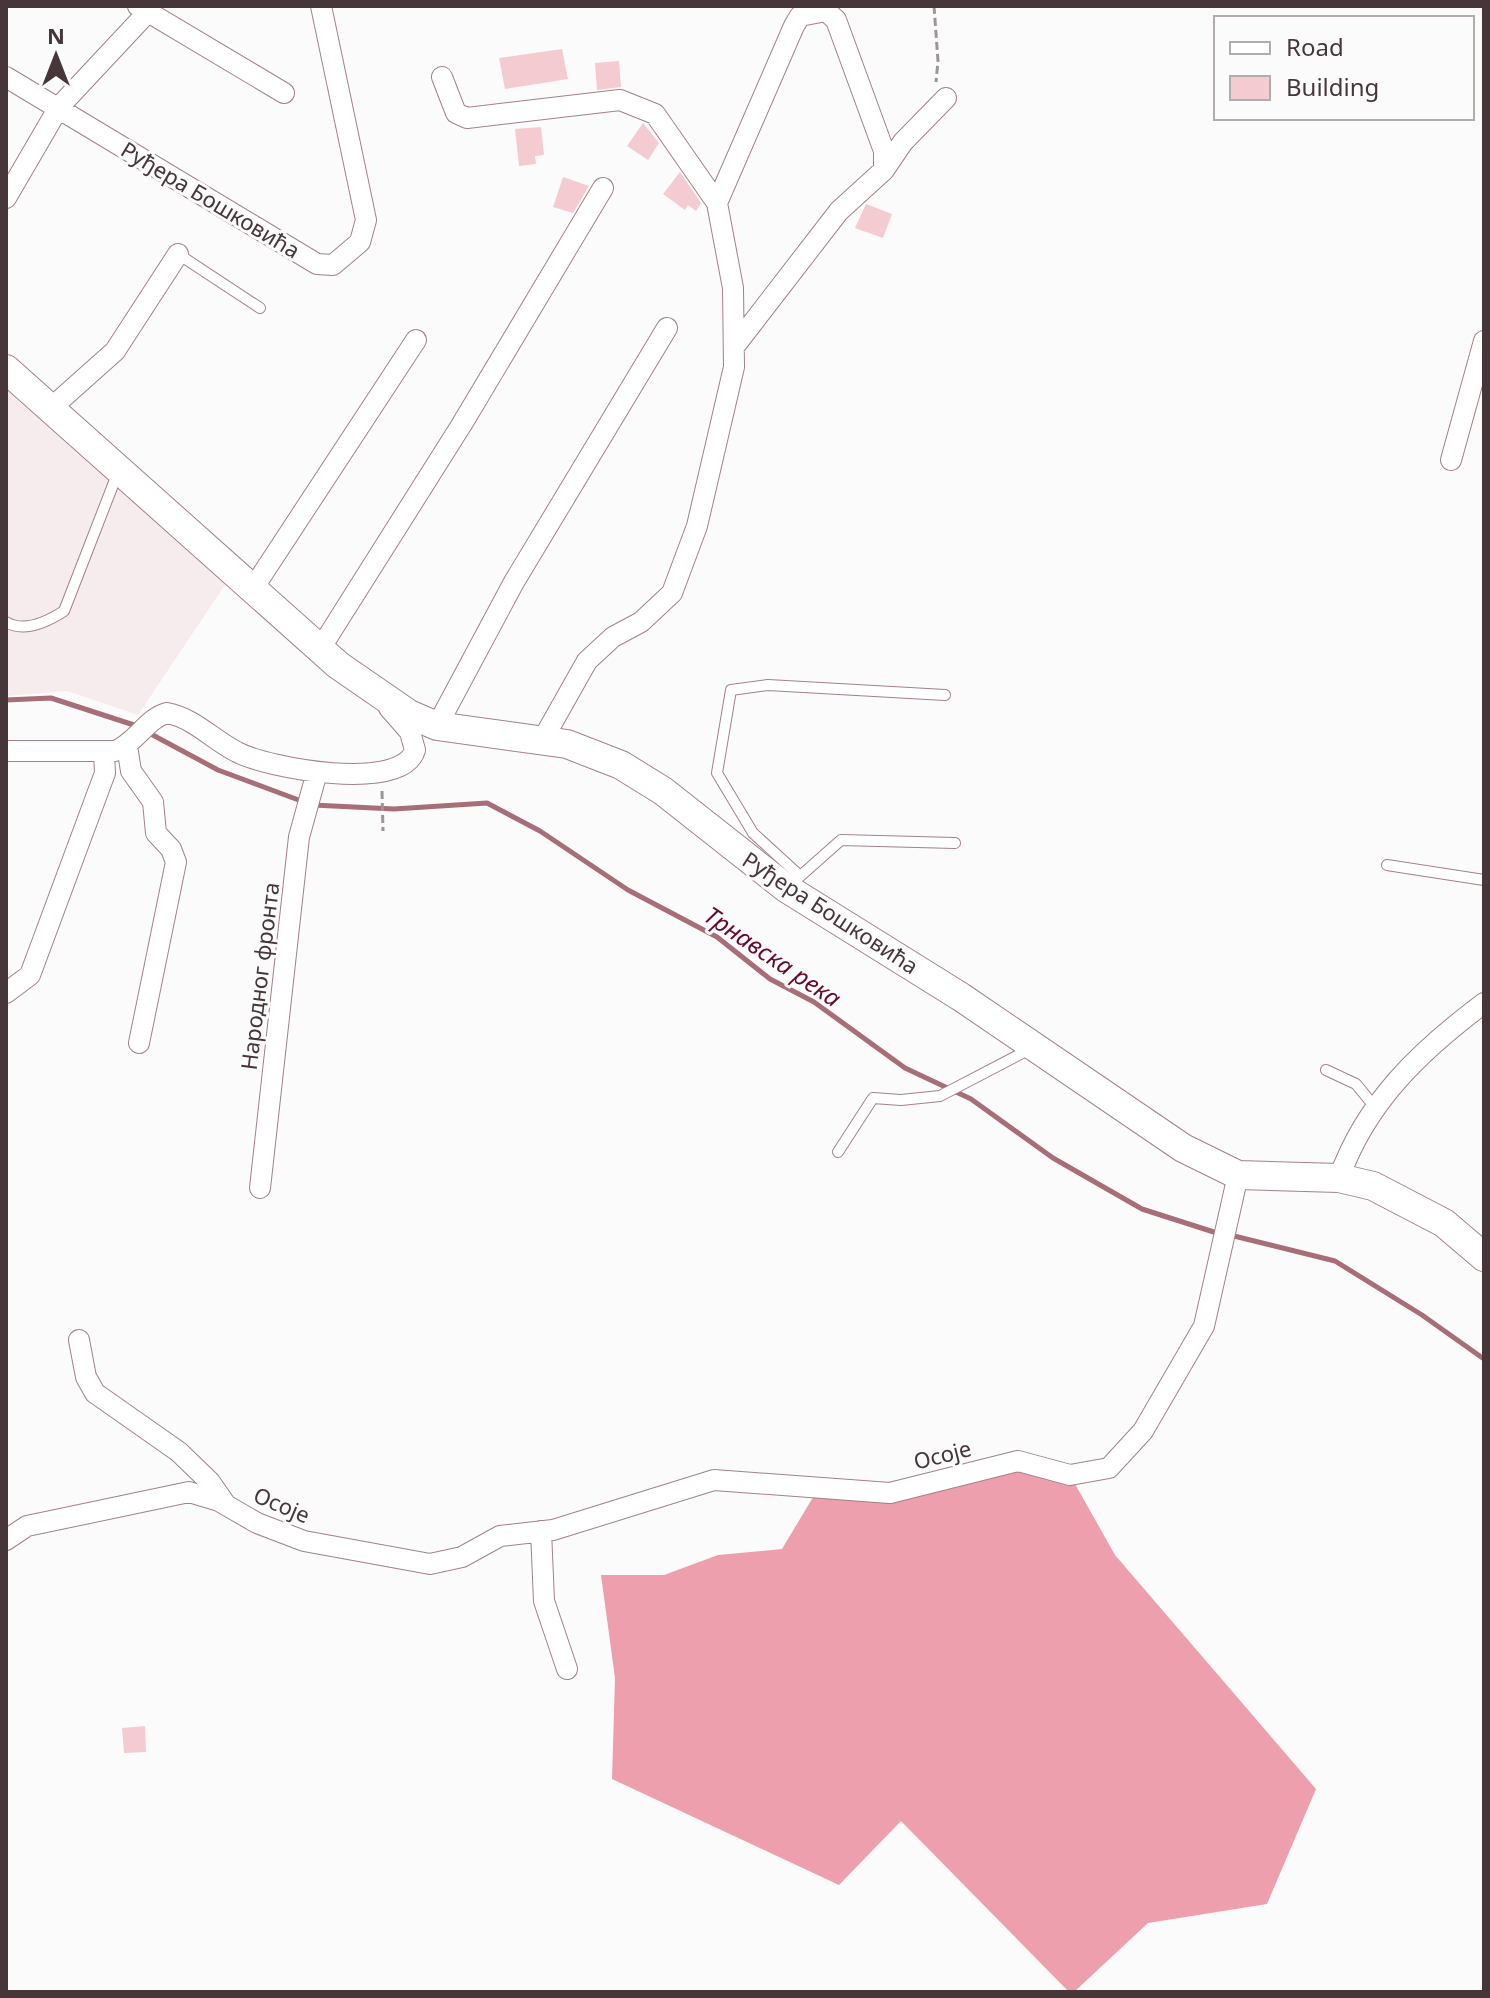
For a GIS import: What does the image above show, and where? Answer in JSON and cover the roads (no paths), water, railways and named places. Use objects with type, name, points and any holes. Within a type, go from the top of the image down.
[{"type":"main road","name":"Руђера Бошковића","points":[[6,369],[320,649],[388,700],[437,726],[543,739],[582,748],[649,781],[915,967],[1183,1148],[1238,1175],[1339,1178],[1373,1186],[1401,1197],[1444,1223],[1484,1257]]},
{"type":"street","name":"Руђера Бошковића","points":[[6,77],[317,264],[333,265],[360,242],[366,220],[321,6]]},
{"type":"street","points":[[9,187],[59,107],[142,10],[284,93]]},
{"type":"street","points":[[717,203],[794,26],[800,16],[812,11],[826,11],[836,20],[884,151],[884,170]]},
{"type":"street","points":[[442,77],[456,113],[467,118],[620,100],[655,114],[717,203],[733,288],[734,367],[697,526],[672,593],[641,622],[613,637],[587,661],[543,739]]},
{"type":"street","points":[[734,347],[839,211],[884,170],[939,95]]},
{"type":"street","points":[[320,649],[462,424],[603,188]]},
{"type":"street","points":[[50,409],[115,351],[178,254]]},
{"type":"street","points":[[437,726],[514,582],[667,328]]},
{"type":"street","points":[[252,590],[416,340]]},
{"type":"street","points":[[1451,460],[1484,341]]},
{"type":"street","name":"Руђера Бошковића","points":[[317,772],[386,772],[412,758],[415,744],[410,732],[393,716],[388,700]]},
{"type":"street","points":[[7,753],[104,753],[131,744],[159,715],[175,715],[250,758],[317,772]]},
{"type":"street","points":[[131,744],[131,771],[153,802],[156,833],[171,849],[176,862],[139,1043]]},
{"type":"street","points":[[6,993],[30,975],[105,773],[104,753]]},
{"type":"street","name":"Народног фронта","points":[[260,1188],[277,1014],[303,815],[317,772]]},
{"type":"street","points":[[1339,1178],[1352,1142],[1374,1106],[1427,1052],[1484,1003]]},
{"type":"street","name":"Осоје","points":[[6,1540],[27,1526],[189,1492],[226,1505],[257,1523],[304,1541],[430,1564],[462,1557],[500,1536],[541,1531],[714,1480],[890,1493],[1018,1461],[1070,1475],[1109,1468],[1143,1431],[1204,1326],[1238,1175]]},
{"type":"street","points":[[79,1340],[86,1377],[95,1393],[179,1452],[210,1482],[226,1505]]},
{"type":"street","points":[[541,1531],[544,1601],[567,1669]]},
{"type":"lane","points":[[178,254],[260,308]]},
{"type":"lane","points":[[6,622],[14,627],[45,623],[64,611],[119,470]]},
{"type":"lane","name":"Руђера Бошковића","points":[[793,882],[753,833],[717,773],[731,690],[768,685],[945,695]]},
{"type":"lane","points":[[793,882],[841,840],[955,843]]},
{"type":"lane","points":[[1387,865],[1484,880]]},
{"type":"lane","points":[[838,1152],[873,1098],[901,1100],[942,1095],[1033,1047]]},
{"type":"lane","points":[[1326,1070],[1356,1084],[1374,1106]]},
{"type":"waterway","name":"Трнавска река","points":[[6,700],[51,698],[137,726]]},
{"type":"waterway","name":"Трнавска река","points":[[149,733],[218,770],[304,802]]},
{"type":"waterway","name":"Трнавска река","points":[[313,805],[394,809],[487,803],[540,831],[628,890],[717,937],[770,979],[814,1002],[905,1068],[971,1099],[1053,1158],[1142,1209],[1220,1234]]},
{"type":"waterway","name":"Трнавска река","points":[[1230,1235],[1335,1261],[1422,1315],[1484,1359]]}]
